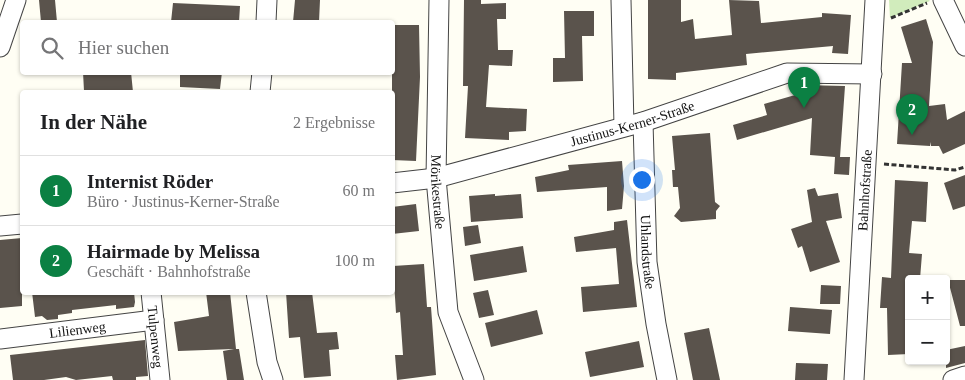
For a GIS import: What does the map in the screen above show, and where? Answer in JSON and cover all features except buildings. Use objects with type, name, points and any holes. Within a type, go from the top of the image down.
[{"type":"street","points":[[0,47],[16,0]]},
{"type":"street","points":[[266,20],[267,0]]},
{"type":"street","name":"Mörikestraße","points":[[439,0],[436,178],[448,312],[474,380]]},
{"type":"street","points":[[622,0],[624,126]]},
{"type":"street","name":"Bahnhofstraße","points":[[854,380],[868,163],[875,0]]},
{"type":"street","points":[[943,0],[965,46]]},
{"type":"street","name":"Justinus-Kerner-Straße","points":[[395,183],[436,178],[643,122],[788,73],[872,74]]},
{"type":"street","points":[[260,90],[262,75]]},
{"type":"street","name":"Uhlandstraße","points":[[643,122],[647,262],[666,380]]},
{"type":"street","points":[[0,226],[20,224]]},
{"type":"street","name":"Tulpenweg","points":[[151,295],[160,380]]},
{"type":"street","points":[[256,295],[267,362],[273,380]]},
{"type":"street","name":"Lilienweg","points":[[0,338],[154,320]]},
{"type":"street","points":[[953,380],[965,376]]},
{"type":"path","points":[[874,25],[933,0]]},
{"type":"path","points":[[868,163],[955,170],[965,167]]},
{"type":"green space","points":[[889,0],[929,0],[930,1],[890,18]]},
{"type":"place","name":"Internist Röder","points":[[804,108]]},
{"type":"place","name":"Hairmade by Melissa","points":[[912,135]]}]
